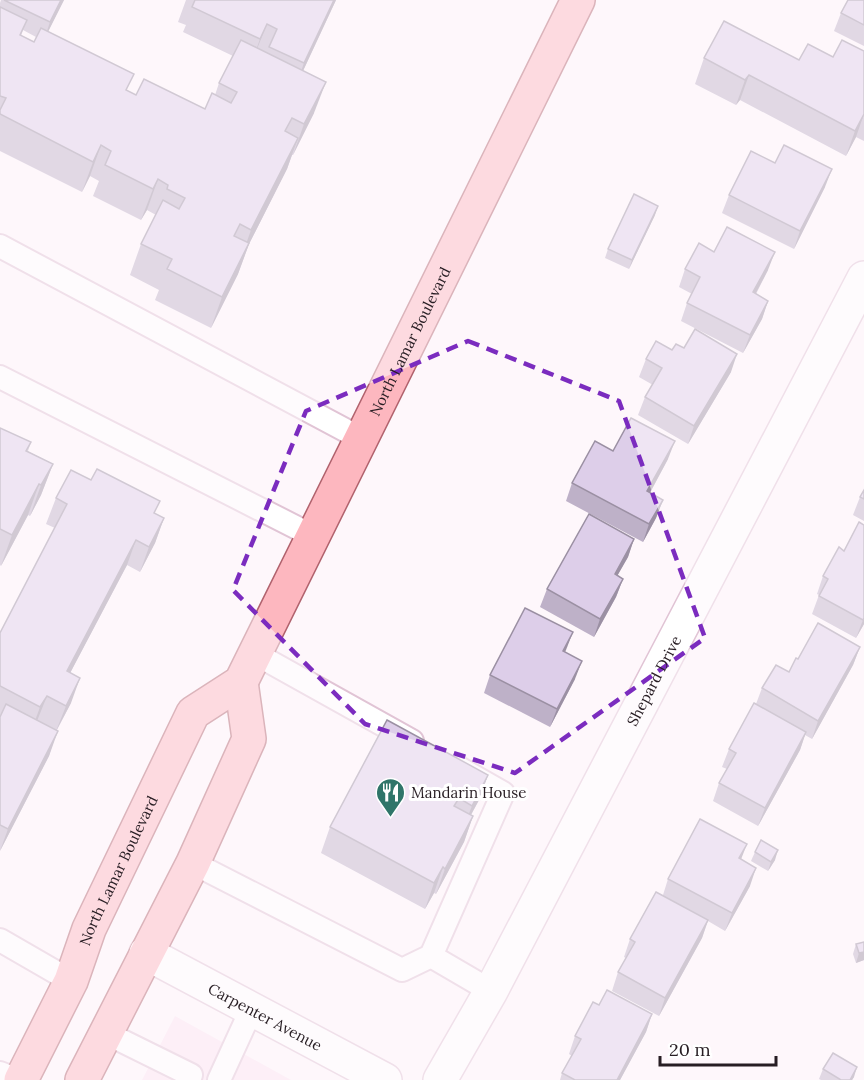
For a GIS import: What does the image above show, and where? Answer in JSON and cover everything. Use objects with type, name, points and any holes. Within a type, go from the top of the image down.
[{"type":"main road","name":"North Lamar Boulevard","points":[[19,1080],[71,981],[89,929],[193,713],[249,668],[360,438],[578,0]]},
{"type":"main road","points":[[82,1080],[193,863],[249,739],[249,668]]},
{"type":"street","name":"Shepard Drive","points":[[440,1080],[491,990],[864,278]]},
{"type":"street","name":"Carpenter Avenue","points":[[146,953],[252,1008],[373,1077]]},
{"type":"lane","points":[[0,246],[360,438]]},
{"type":"lane","points":[[0,377],[313,536]]},
{"type":"lane","points":[[193,863],[402,970],[431,956],[503,793],[439,757],[249,668]]},
{"type":"lane","points":[[0,940],[71,981]]},
{"type":"lane","points":[[431,956],[491,990]]},
{"type":"lane","points":[[219,1080],[252,1008]]},
{"type":"lane","points":[[106,1033],[194,1078]]},
{"type":"lane","points":[[0,1072],[19,1080]]},
{"type":"highlighted area","points":[[468,341],[619,401],[705,638],[515,773],[365,724],[233,590],[306,411]]},
{"type":"shaded area","points":[[175,1016],[291,1080],[142,1080]]},
{"type":"building","points":[[4,0],[61,0],[50,22]]},
{"type":"building","points":[[195,0],[334,0],[304,63],[269,47],[277,29],[267,24],[260,39],[192,7]]},
{"type":"building","points":[[848,0],[864,0],[864,25],[841,13]]},
{"type":"building","points":[[0,7],[27,20],[20,35],[34,42],[41,28],[134,74],[126,90],[136,95],[144,79],[205,109],[212,93],[231,103],[237,92],[219,83],[241,40],[326,82],[304,124],[292,118],[285,131],[298,138],[251,230],[240,224],[234,236],[249,243],[222,297],[167,269],[172,259],[141,244],[163,200],[179,209],[185,198],[167,189],[168,185],[158,179],[153,189],[105,165],[111,151],[101,145],[93,162],[0,114],[6,98],[0,96]]},
{"type":"building","points":[[724,21],[799,60],[808,44],[833,57],[842,40],[864,51],[864,114],[855,131],[749,75],[745,80],[704,58]]},
{"type":"building","points":[[784,145],[832,169],[800,231],[729,195],[751,151],[775,163]]},
{"type":"building","points":[[634,194],[658,206],[632,260],[608,249]]},
{"type":"building","points":[[727,227],[775,252],[753,292],[768,301],[750,335],[687,303],[700,277],[685,269],[699,243],[714,252]]},
{"type":"building","points":[[695,329],[737,354],[694,426],[645,397],[662,368],[646,359],[656,341],[672,350],[676,344],[684,348]]},
{"type":"building","points":[[631,418],[675,441],[647,491],[663,500],[649,524],[572,483],[595,441],[613,451]]},
{"type":"building","points":[[0,428],[31,442],[26,451],[53,464],[41,485],[39,484],[12,535],[0,529]]},
{"type":"building","points":[[97,469],[160,501],[154,513],[164,518],[149,547],[136,540],[67,671],[80,678],[66,706],[47,696],[40,707],[0,686],[0,633],[67,504],[56,498],[71,470],[91,480]]},
{"type":"building","points":[[589,514],[634,539],[615,574],[623,579],[600,619],[547,589]]},
{"type":"building","points":[[859,522],[864,525],[863,620],[819,596],[828,579],[823,576],[839,547],[844,551]]},
{"type":"building","points":[[525,608],[573,632],[563,651],[582,661],[557,709],[490,675]]},
{"type":"building","points":[[818,623],[860,647],[818,721],[762,688],[776,665],[789,672]]},
{"type":"building","points":[[754,703],[806,732],[765,808],[719,783],[736,753],[729,749]]},
{"type":"building","points":[[6,704],[58,731],[8,829],[0,825],[0,717]]},
{"type":"building","points":[[387,720],[488,775],[472,806],[459,798],[454,806],[473,816],[445,869],[443,867],[434,883],[330,827]]},
{"type":"building","points":[[700,819],[747,844],[739,858],[756,868],[732,913],[668,879]]},
{"type":"building","points":[[761,840],[778,850],[771,862],[755,852]]},
{"type":"building","points":[[656,892],[708,920],[665,998],[618,972],[635,942],[630,939]]},
{"type":"building","points":[[864,942],[864,952],[859,953],[856,944]]},
{"type":"building","points":[[607,990],[652,1014],[617,1080],[575,1080],[562,1073],[581,1039],[575,1036],[593,1002],[599,1005]]},
{"type":"building","points":[[833,1053],[857,1067],[850,1080],[841,1080],[823,1069]]},
{"type":"place","name":"Mandarin House","points":[[390,818]]}]
